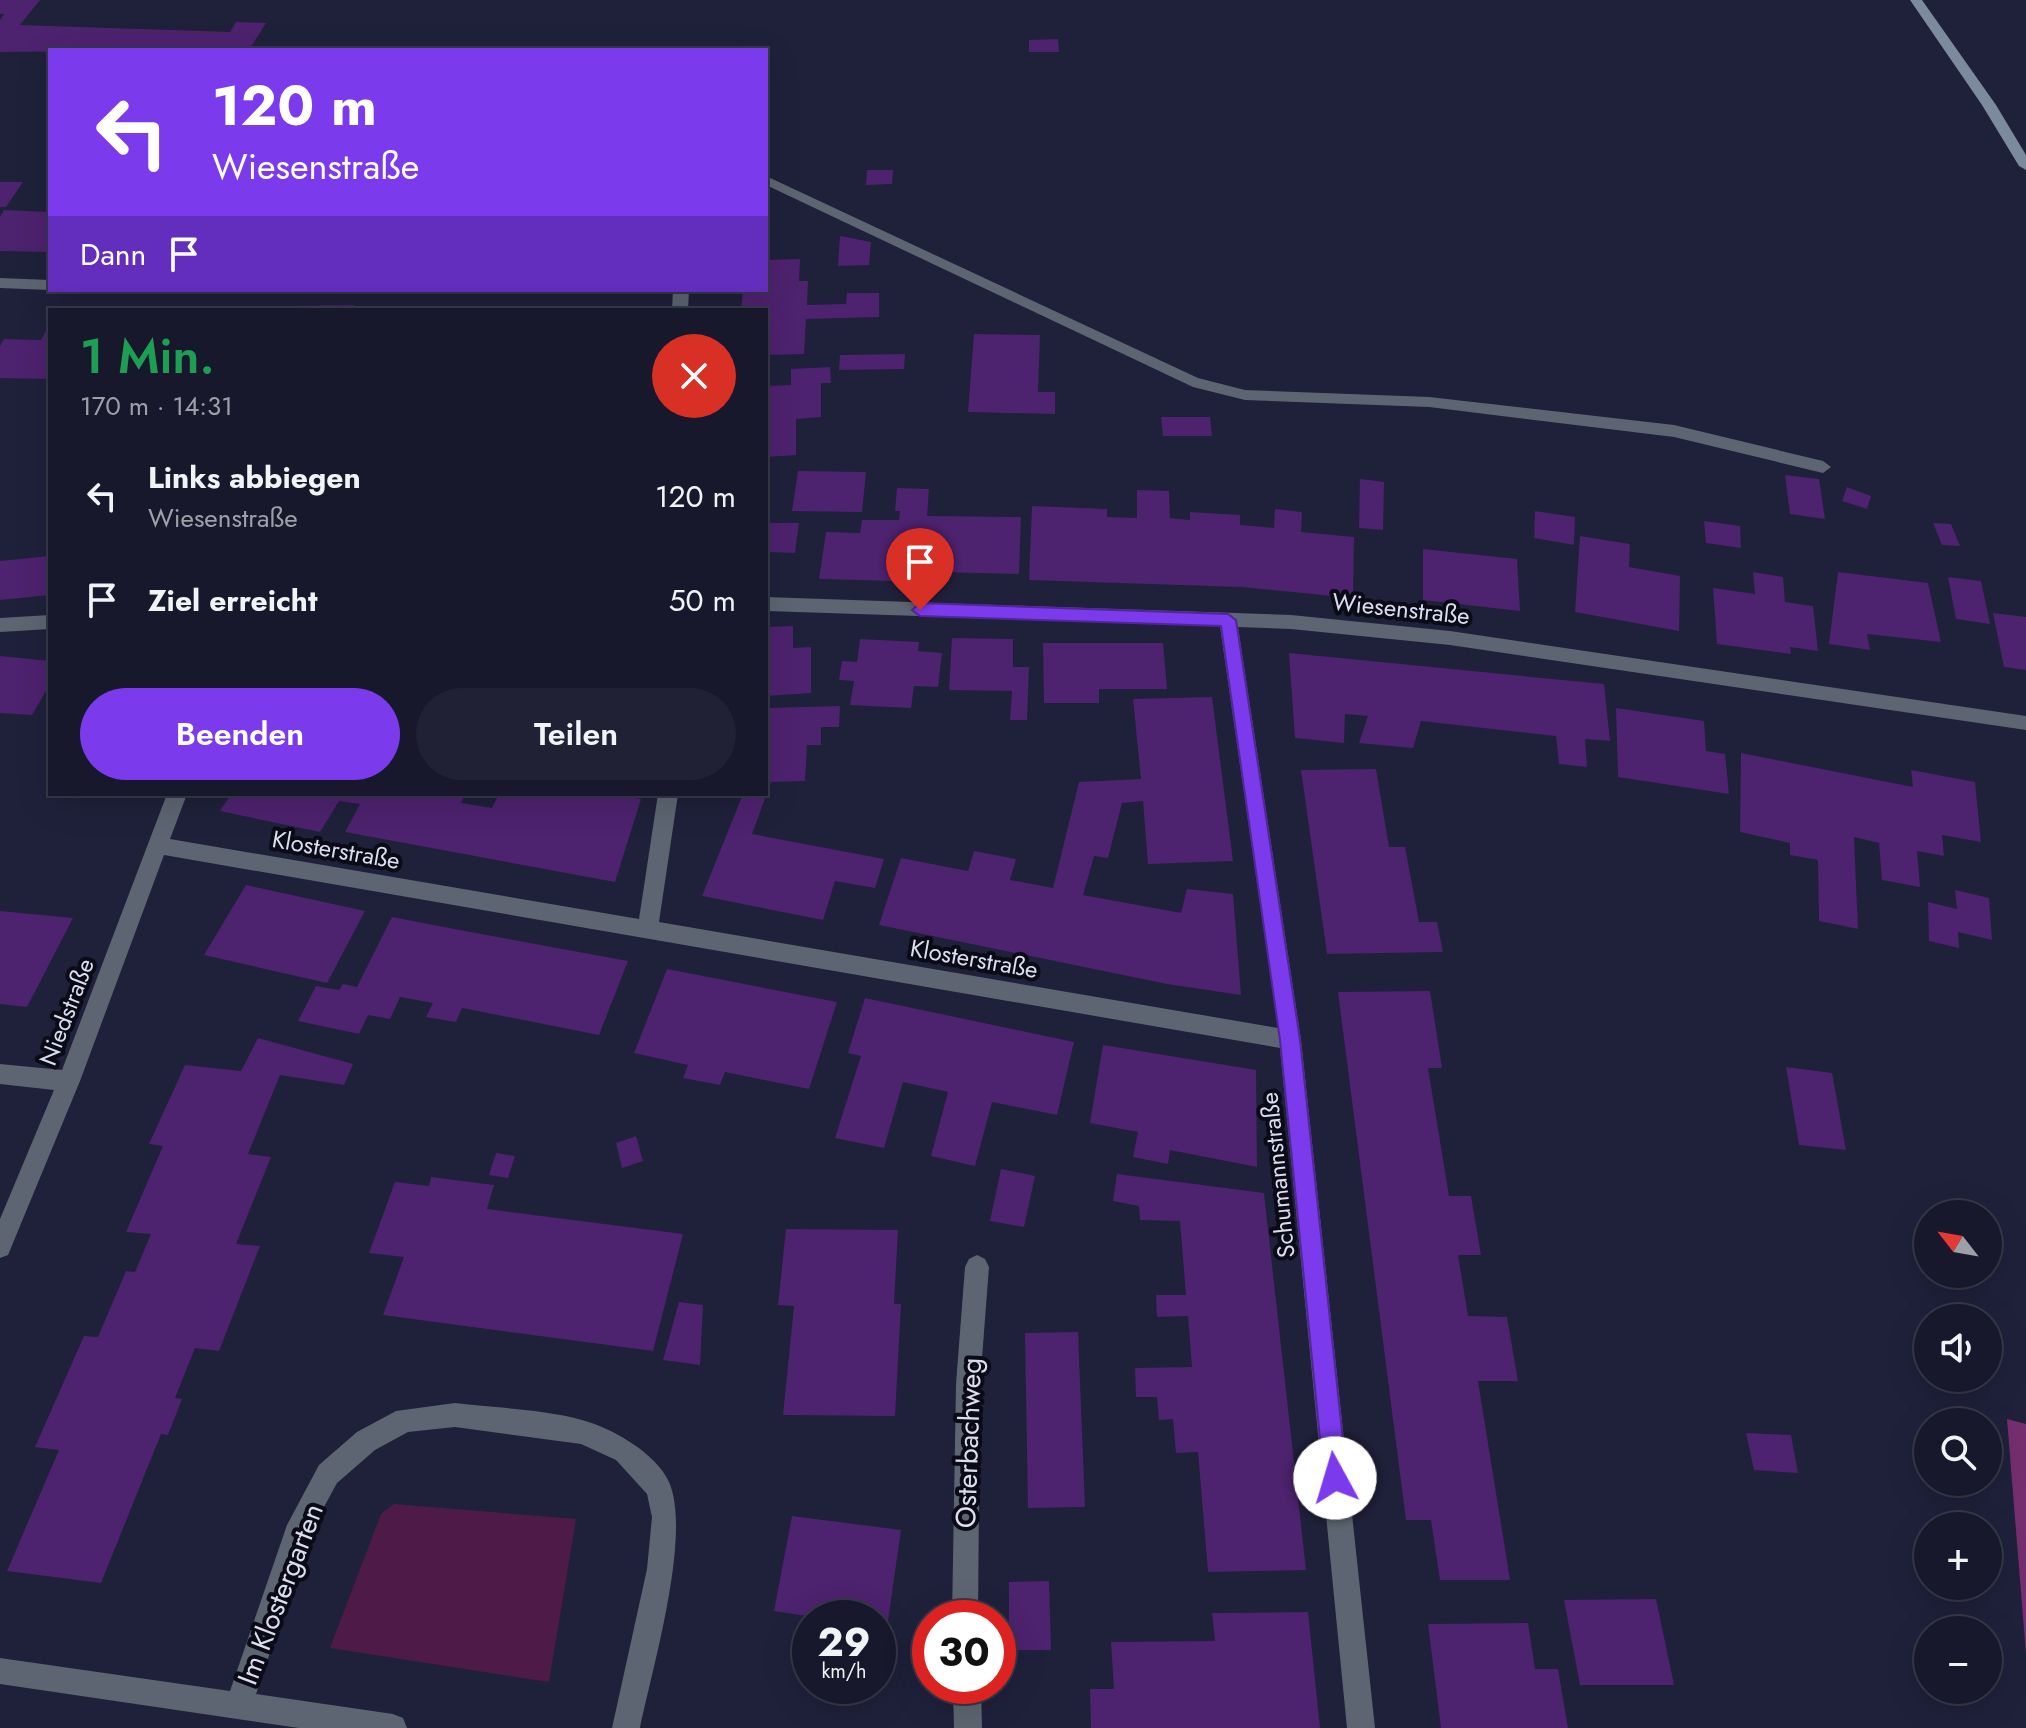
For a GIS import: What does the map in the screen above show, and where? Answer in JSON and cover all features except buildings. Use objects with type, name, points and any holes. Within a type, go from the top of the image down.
[{"type":"main road","points":[[1916,0],[1989,105],[2026,166]]},
{"type":"street","points":[[768,181],[1193,382],[1214,389],[1245,395],[1429,402],[1674,431],[1823,467]]},
{"type":"street","points":[[0,283],[48,285]]},
{"type":"street","name":"Wiesenstraße","points":[[768,604],[1291,622],[1450,638],[2026,723]]},
{"type":"street","name":"Schumannstraße","points":[[1228,620],[1290,1040],[1361,1728]]},
{"type":"street","points":[[0,625],[48,622]]},
{"type":"street","name":"Niedstraße","points":[[0,1247],[69,1081],[176,796]]},
{"type":"street","points":[[648,930],[668,796]]},
{"type":"street","name":"Klosterstraße","points":[[157,845],[1290,1040]]},
{"type":"street","points":[[0,1074],[69,1081]]},
{"type":"street","name":"Osterbachweg","points":[[965,1600],[968,1384],[977,1267]]},
{"type":"street","name":"Im Klostergarten","points":[[238,1706],[300,1525],[328,1474],[366,1441],[405,1420],[455,1415],[582,1432],[625,1451],[658,1487],[665,1517],[660,1569],[626,1728]]},
{"type":"street","name":"Im Klostergarten","points":[[0,1671],[393,1728]]},
{"type":"street","points":[[967,1704],[968,1728]]},
{"type":"shaded area","points":[[2007,1419],[2026,1424],[2026,1654]]},
{"type":"shaded area","points":[[394,1504],[576,1519],[549,1682],[330,1648],[381,1514]]},
{"type":"route","points":[[920,610],[1228,620],[1290,1040],[1335,1478]]}]
